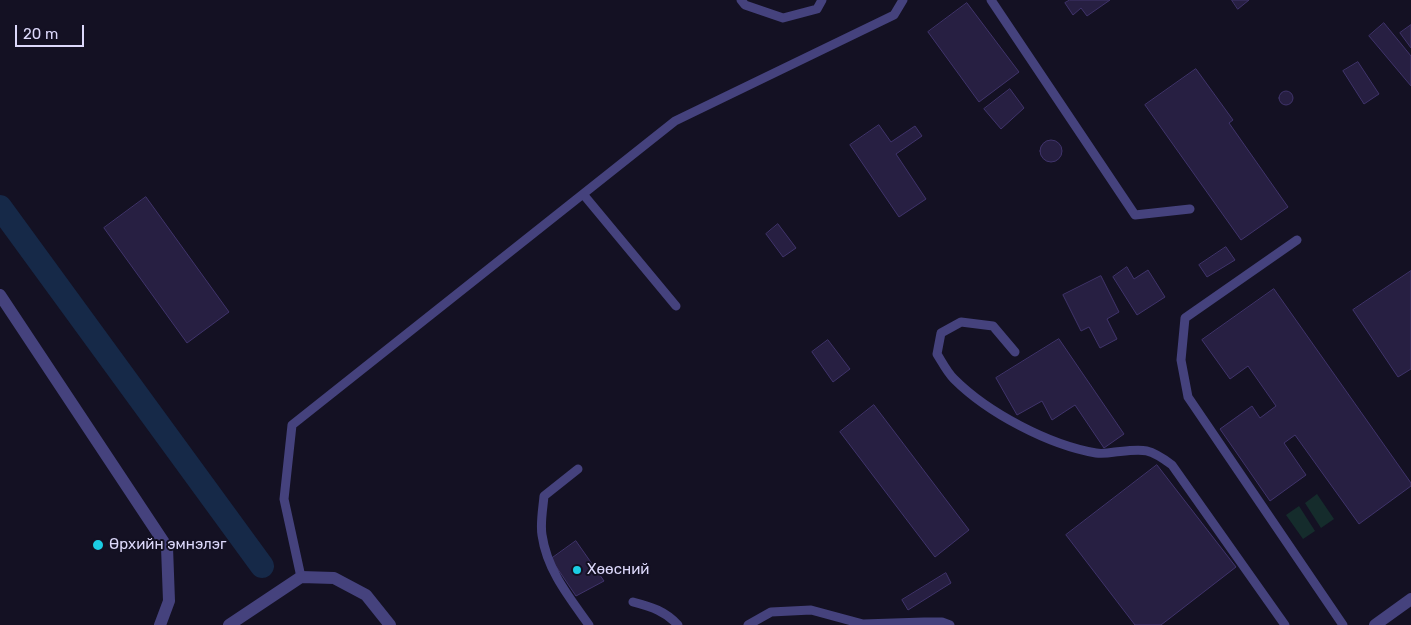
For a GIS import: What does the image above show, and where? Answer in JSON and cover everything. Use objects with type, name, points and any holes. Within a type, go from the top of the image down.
[{"type":"street","points":[[0,295],[167,547],[169,601],[160,625]]},
{"type":"street","points":[[229,625],[301,577],[334,578],[366,595],[390,625]]},
{"type":"street","points":[[1375,625],[1411,599]]},
{"type":"lane","points":[[741,0],[745,6],[783,18],[817,9],[822,0]]},
{"type":"lane","points":[[301,577],[284,499],[292,425],[675,121],[894,15],[903,0]]},
{"type":"lane","points":[[991,0],[1135,215],[1190,209]]},
{"type":"lane","points":[[583,194],[676,306]]},
{"type":"lane","points":[[1297,240],[1185,318],[1181,360],[1188,397],[1343,625]]},
{"type":"lane","points":[[1015,352],[993,326],[961,322],[941,333],[937,354],[953,378],[977,399],[1029,430],[1066,445],[1098,454],[1142,449],[1157,454],[1172,465],[1285,625]]},
{"type":"lane","points":[[578,469],[544,496],[541,534],[548,561],[567,596],[589,625]]},
{"type":"lane","points":[[633,602],[654,607],[668,615],[678,625]]},
{"type":"lane","points":[[748,625],[771,612],[811,610],[862,624],[933,622],[950,625]]},
{"type":"green space","points":[[1317,494],[1334,519],[1321,528],[1305,503]]},
{"type":"green space","points":[[1299,506],[1315,531],[1303,539],[1286,515]]},
{"type":"building","points":[[1070,0],[1110,0],[1087,16],[1081,8],[1073,15],[1065,3]]},
{"type":"building","points":[[1232,0],[1249,0],[1238,9]]},
{"type":"building","points":[[967,3],[1019,72],[979,102],[928,32]]},
{"type":"building","points":[[1384,23],[1411,56],[1411,86],[1369,36]]},
{"type":"building","points":[[1411,25],[1411,48],[1400,33]]},
{"type":"building","points":[[1358,62],[1379,94],[1364,104],[1343,71]]},
{"type":"building","points":[[1196,69],[1233,120],[1229,123],[1288,207],[1241,240],[1145,105]]},
{"type":"building","points":[[1010,89],[1024,108],[1001,129],[984,109]]},
{"type":"building","points":[[1283,91],[1289,91],[1293,98],[1289,105],[1283,105],[1279,101],[1279,95]]},
{"type":"building","points":[[879,125],[891,142],[915,126],[922,136],[896,154],[926,199],[899,217],[850,145]]},
{"type":"building","points":[[1051,140],[1059,143],[1062,151],[1059,159],[1051,162],[1043,159],[1040,151],[1043,143]]},
{"type":"building","points":[[146,197],[229,312],[187,343],[104,228]]},
{"type":"building","points":[[778,224],[796,248],[783,257],[766,234]]},
{"type":"building","points":[[1226,247],[1235,260],[1207,277],[1199,265]]},
{"type":"building","points":[[1127,267],[1134,279],[1148,270],[1165,297],[1137,315],[1113,277]]},
{"type":"building","points":[[1411,271],[1411,369],[1398,377],[1353,310]]},
{"type":"building","points":[[1101,276],[1119,312],[1107,319],[1117,339],[1100,348],[1089,327],[1081,331],[1063,295]]},
{"type":"building","points":[[1274,289],[1411,483],[1411,486],[1359,524],[1295,435],[1284,443],[1306,475],[1270,501],[1220,429],[1252,406],[1260,418],[1276,406],[1248,366],[1230,379],[1202,340]]},
{"type":"building","points":[[1059,339],[1124,434],[1104,448],[1075,405],[1052,420],[1042,401],[1017,415],[996,378]]},
{"type":"building","points":[[828,340],[850,369],[833,382],[812,352]]},
{"type":"building","points":[[874,405],[969,530],[935,557],[840,432]]},
{"type":"building","points":[[1157,465],[1236,567],[1161,625],[1135,625],[1066,535]]},
{"type":"building","name":"Хөөсний","points":[[576,541],[604,581],[576,596],[551,559]]},
{"type":"building","points":[[946,573],[951,583],[908,610],[902,600]]},
{"type":"waterway","points":[[0,207],[262,566]]},
{"type":"place","name":"Өрхийн эмнэлэг","points":[[98,545]]},
{"type":"place","name":"Хөөсний","points":[[577,570]]}]
